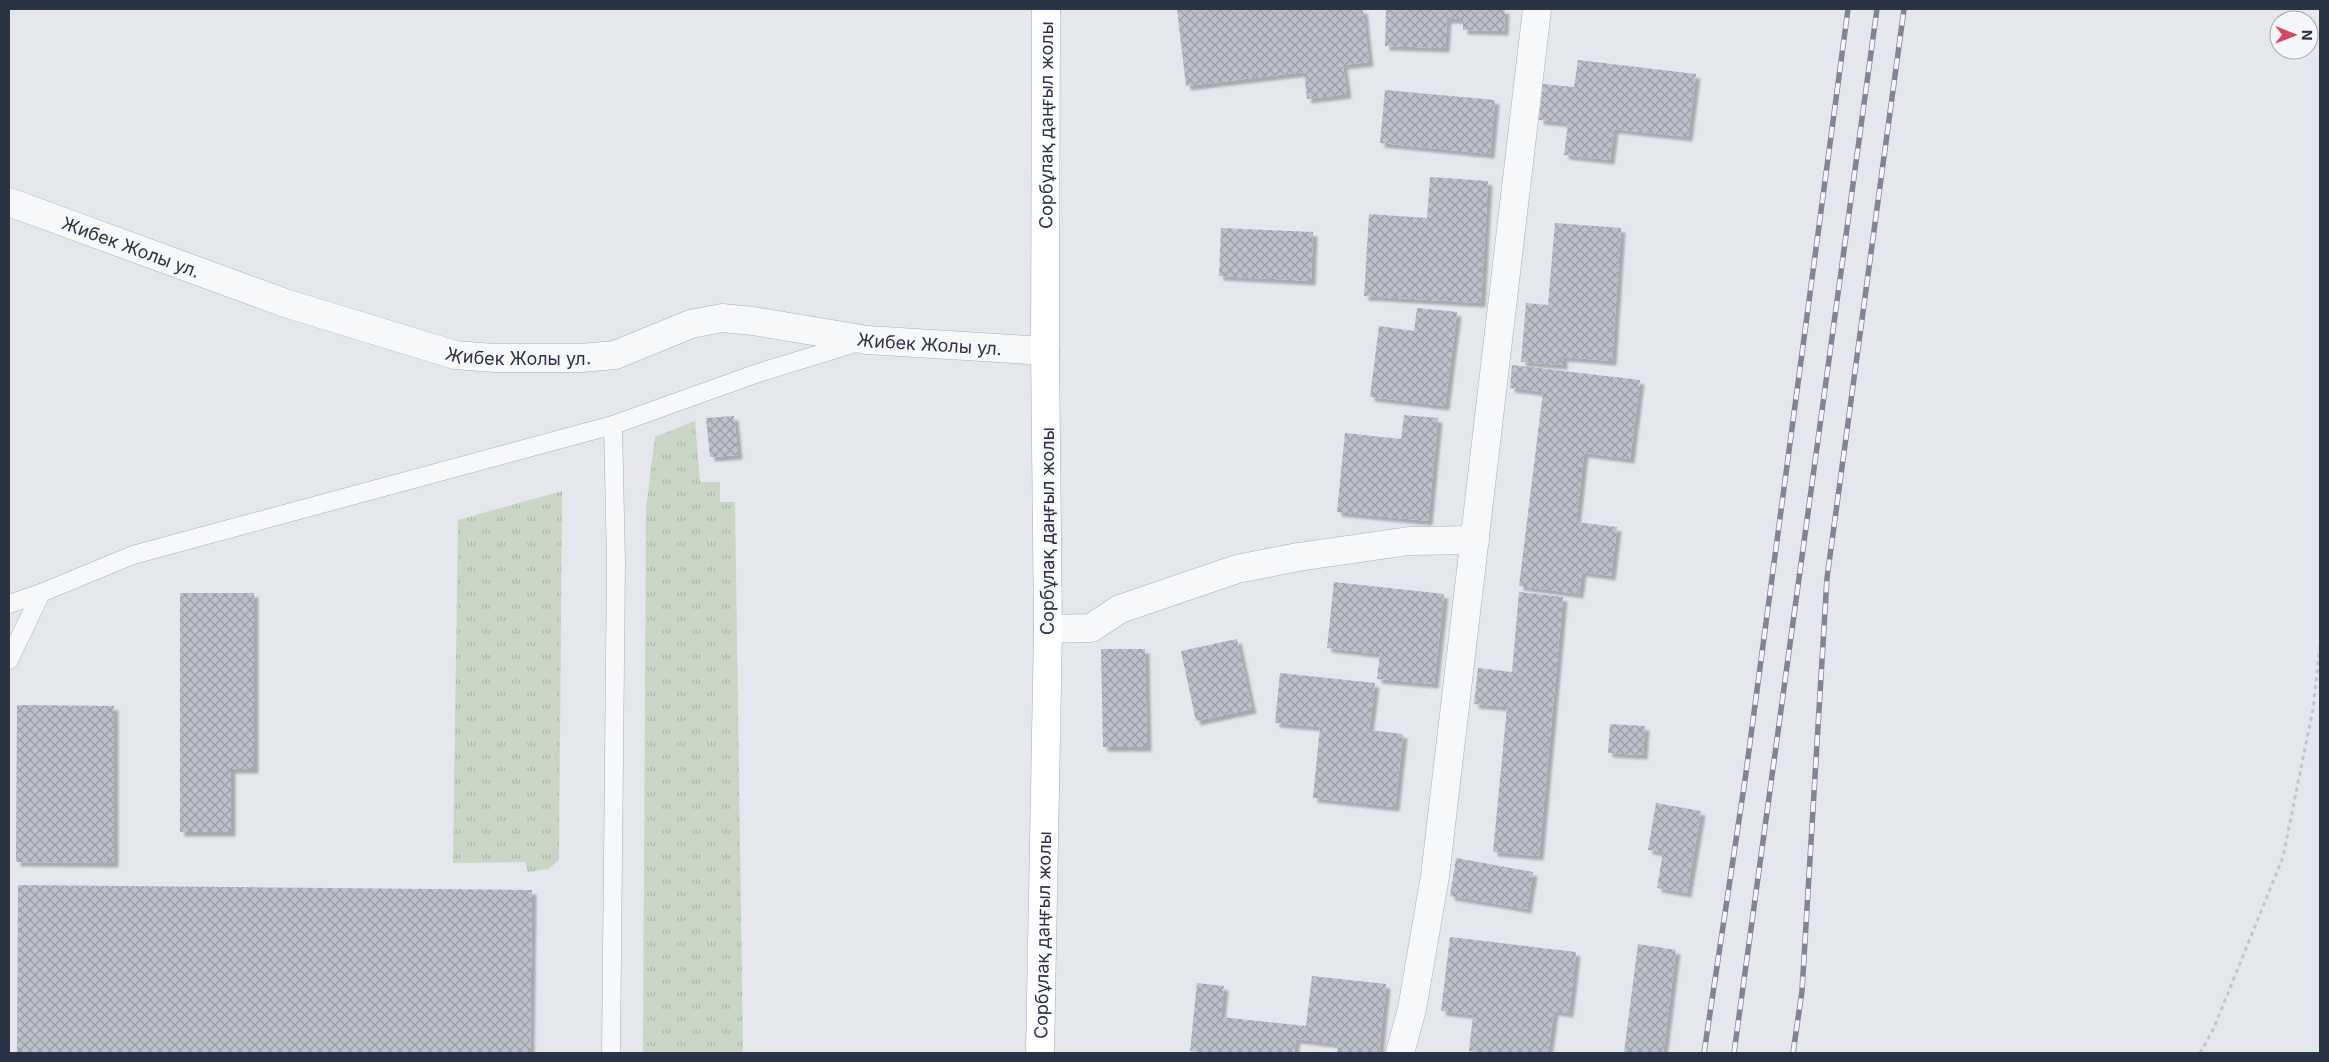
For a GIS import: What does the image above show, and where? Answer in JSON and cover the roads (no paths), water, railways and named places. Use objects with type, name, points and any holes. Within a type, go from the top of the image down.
[{"type":"main road","name":"Сорбұлақ даңғыл жолы","points":[[1040,1053],[1048,629],[1045,351],[1046,9]]},
{"type":"street","points":[[1400,1053],[1412,1009],[1435,876],[1537,9]]},
{"type":"street","name":"Жибек Жолы ул.","points":[[9,202],[285,303],[455,355],[494,358],[581,358],[615,355],[691,324],[722,318],[753,321],[867,340],[1045,351]]},
{"type":"street","points":[[1048,629],[1091,628],[1120,609],[1245,567],[1298,556],[1409,541],[1475,540]]},
{"type":"lane","points":[[9,604],[41,593],[133,555],[613,425],[758,373],[867,340]]},
{"type":"lane","points":[[611,1053],[616,563],[613,425]]},
{"type":"lane","points":[[9,660],[41,593]]},
{"type":"railway","points":[[1704,1053],[1745,780],[1848,9]]},
{"type":"railway","points":[[1734,1053],[1877,9]]},
{"type":"railway","points":[[1793,1053],[1802,991],[1827,578],[1904,9]]}]
